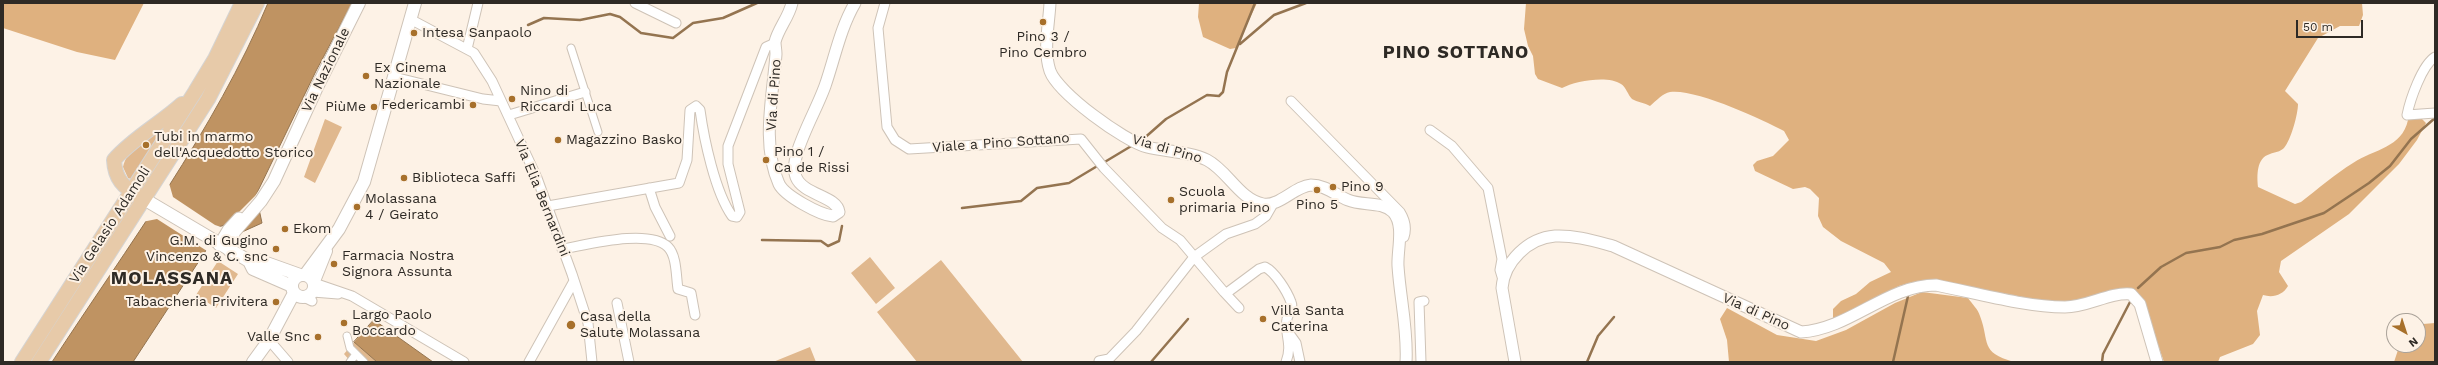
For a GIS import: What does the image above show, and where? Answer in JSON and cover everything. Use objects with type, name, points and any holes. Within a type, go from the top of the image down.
[{"type":"main road","name":"Via Gelasio Adamoli","points":[[22,362],[195,92],[215,59],[242,3]]},
{"type":"main road","name":"Via Gelasio Adamoli","points":[[39,362],[148,201],[208,99],[257,3]]},
{"type":"main road","name":"Via Nazionale","points":[[221,246],[261,201],[274,181],[317,87],[359,3]]},
{"type":"main road","points":[[253,362],[280,320],[323,263],[327,248],[364,182],[414,3]]},
{"type":"main road","points":[[195,92],[167,118],[127,145],[114,160],[115,174],[131,191],[221,246],[249,261],[258,260],[305,288]]},
{"type":"street","points":[[467,49],[478,3]]},
{"type":"street","points":[[635,3],[676,23]]},
{"type":"street","points":[[775,43],[792,3]]},
{"type":"street","name":"Via di Pino","points":[[548,206],[678,182],[681,178],[687,160],[689,112],[692,107],[696,106],[700,110],[712,167],[726,206],[733,217],[739,216],[728,164],[728,146],[766,47],[775,43],[776,53],[771,89],[771,135],[773,162],[779,184],[793,197],[809,207],[835,216],[839,212],[836,205],[805,187],[797,179],[794,170],[798,153],[825,86],[844,22],[855,3]]},
{"type":"street","name":"Viale a Pino Sottano","points":[[885,3],[878,28],[887,127],[899,144],[910,149],[1078,138],[1085,141],[1104,168],[1162,228],[1180,240],[1239,308]]},
{"type":"street","name":"Via di Pino","points":[[1050,3],[1047,51],[1051,72],[1060,88],[1125,137],[1146,147],[1206,160],[1224,172],[1251,198],[1261,204],[1274,202]]},
{"type":"street","name":"Via Elia Bernardini","points":[[410,19],[467,49],[480,61],[500,101],[509,115],[548,206],[574,281],[588,323],[592,362]]},
{"type":"street","points":[[571,48],[598,132]]},
{"type":"street","points":[[2435,57],[2425,70],[2410,101],[2408,115],[2435,113]]},
{"type":"street","points":[[394,77],[483,99],[500,101]]},
{"type":"street","points":[[509,115],[535,105],[585,92]]},
{"type":"street","points":[[1292,101],[1400,212],[1405,222],[1406,232],[1404,237],[1399,239]]},
{"type":"street","points":[[1430,130],[1452,146],[1488,188],[1502,259],[1500,270],[1503,280]]},
{"type":"street","points":[[1099,361],[1109,359],[1132,336],[1194,257],[1226,234],[1255,224],[1266,216],[1274,202],[1304,187],[1322,187],[1350,201],[1383,206],[1392,211],[1399,226],[1398,266],[1407,344],[1406,362]]},
{"type":"street","points":[[649,188],[655,207],[670,236]]},
{"type":"street","name":"Via di Pino","points":[[1515,362],[1502,288],[1503,280],[1509,265],[1519,253],[1532,244],[1554,236],[1587,239],[1612,246],[1801,332],[1832,327],[1893,295],[1921,285],[1936,285],[2053,307],[2067,307],[2131,294],[2140,304],[2157,362]]},
{"type":"street","points":[[562,249],[640,238],[660,242],[668,248],[674,261],[678,289],[691,293],[695,314]]},
{"type":"street","points":[[1224,292],[1228,292],[1259,269],[1265,267],[1272,270],[1291,302],[1292,311],[1287,319],[1291,346],[1286,362]]},
{"type":"street","points":[[529,362],[574,281]]},
{"type":"street","points":[[305,288],[350,295],[464,362]]},
{"type":"street","points":[[1421,362],[1420,302],[1424,301]]},
{"type":"street","points":[[617,304],[629,362]]},
{"type":"street","points":[[1289,334],[1296,343],[1300,362]]},
{"type":"street","points":[[347,336],[350,348],[364,362]]},
{"type":"street","points":[[268,340],[288,362]]},
{"type":"street","points":[[2151,362],[2153,349]]},
{"type":"street","points":[[350,362],[356,354]]},
{"type":"shaded area","points":[[3,3],[144,3],[115,60],[77,52],[3,28]]},
{"type":"shaded area","points":[[268,3],[352,3],[316,71],[256,195],[262,223],[242,232],[225,225],[218,227],[205,252],[133,362],[52,362],[168,187],[196,142],[247,50]]},
{"type":"shaded area","points":[[1199,3],[1257,3],[1236,48],[1230,49],[1203,37],[1198,17]]},
{"type":"shaded area","points":[[1526,3],[2362,3],[2363,15],[2359,26],[2340,26],[2318,38],[2285,91],[2298,104],[2294,127],[2284,148],[2265,156],[2262,159],[2258,168],[2258,187],[2295,204],[2301,202],[2346,167],[2361,158],[2386,147],[2400,137],[2408,120],[2420,117],[2426,123],[2417,140],[2399,164],[2349,214],[2281,261],[2279,272],[2288,286],[2281,294],[2270,296],[2263,295],[2257,311],[2260,335],[2253,344],[2220,357],[2218,362],[2164,362],[2141,297],[2050,302],[1936,281],[1913,282],[1899,286],[1833,322],[1833,309],[1841,301],[1856,294],[1870,282],[1891,272],[1884,263],[1841,241],[1823,227],[1818,216],[1819,198],[1810,189],[1805,187],[1793,189],[1755,171],[1753,165],[1757,161],[1773,156],[1789,140],[1784,131],[1745,112],[1711,99],[1681,92],[1667,93],[1650,106],[1632,99],[1623,85],[1615,81],[1600,79],[1583,81],[1562,88],[1538,79],[1535,74],[1533,56],[1528,46],[1524,29]]},
{"type":"shaded area","points":[[325,119],[342,127],[315,183],[304,177]]},
{"type":"shaded area","points":[[168,125],[131,179],[128,178],[123,167],[129,154],[147,137]]},
{"type":"shaded area","points":[[870,257],[895,288],[876,304],[851,273]]},
{"type":"shaded area","points":[[941,260],[1023,362],[917,362],[877,312]]},
{"type":"shaded area","points":[[218,261],[238,274],[216,308],[196,295]]},
{"type":"shaded area","points":[[1922,292],[1968,298],[1979,313],[1990,350],[2003,358],[2014,362],[1729,362],[1727,340],[1720,319],[1727,308],[1777,335],[1816,341],[1846,330],[1895,303]]},
{"type":"shaded area","points":[[374,320],[433,362],[377,362],[354,342]]},
{"type":"shaded area","points":[[2435,323],[2435,362],[2394,362],[2397,353],[2426,353],[2426,324]]},
{"type":"shaded area","points":[[354,342],[377,362],[351,362],[344,354]]},
{"type":"shaded area","points":[[810,347],[816,362],[773,362]]},
{"type":"pier","points":[[297,117],[269,176],[258,195],[261,208],[225,226],[255,196],[268,177]]},
{"type":"pier","points":[[169,183],[173,197],[215,225],[221,227],[207,251],[157,219],[142,222]]},
{"type":"waterway","points":[[528,25],[544,18],[580,20],[610,14],[620,17],[641,33],[673,38],[693,23],[723,18],[757,3]]},
{"type":"waterway","points":[[1141,141],[1166,119],[1207,95],[1219,96],[1223,92],[1227,72],[1255,3]]},
{"type":"waterway","points":[[1240,44],[1274,15],[1306,3]]},
{"type":"waterway","points":[[2138,288],[2161,267],[2186,253],[2220,247],[2234,240],[2262,234],[2324,213],[2369,183],[2390,166],[2411,139],[2435,118]]},
{"type":"waterway","points":[[1103,163],[1133,145]]},
{"type":"waterway","points":[[962,208],[1021,201],[1037,188],[1069,183],[1099,165]]},
{"type":"waterway","points":[[762,240],[821,241],[828,246],[839,241],[842,226]]},
{"type":"waterway","points":[[1893,362],[1908,296]]},
{"type":"waterway","points":[[2102,362],[2103,354],[2130,302]]},
{"type":"waterway","points":[[1587,362],[1598,336],[1614,317]]},
{"type":"waterway","points":[[1151,362],[1188,319]]},
{"type":"place","name":"Pino 3 / Pino Cembro","points":[[1043,22]]},
{"type":"place","name":"Intesa Sanpaolo","points":[[414,33]]},
{"type":"place","name":"Ex Cinema Nazionale","points":[[366,76]]},
{"type":"place","name":"Nino di Riccardi Luca","points":[[512,99]]},
{"type":"place","name":"Federicambi","points":[[473,105]]},
{"type":"place","name":"PiùMe","points":[[374,107]]},
{"type":"place","name":"Magazzino Basko","points":[[558,140]]},
{"type":"place","name":"Tubi in marmo dell'Acquedotto Storico","points":[[146,145]]},
{"type":"place","name":"Pino 1 / Ca de Rissi","points":[[766,160]]},
{"type":"place","name":"Biblioteca Saffi","points":[[404,178]]},
{"type":"place","name":"Pino 9","points":[[1333,187]]},
{"type":"place","name":"Pino 5","points":[[1317,190]]},
{"type":"place","name":"Scuola primaria Pino","points":[[1171,200]]},
{"type":"place","name":"Molassana 4 / Geirato","points":[[357,207]]},
{"type":"place","name":"Ekom","points":[[285,229]]},
{"type":"place","name":"G.M. di Gugino Vincenzo & C. snc","points":[[276,249]]},
{"type":"place","name":"Farmacia Nostra Signora Assunta","points":[[334,264]]},
{"type":"place","name":"Tabaccheria Privitera","points":[[276,302]]},
{"type":"place","name":"Villa Santa Caterina","points":[[1263,319]]},
{"type":"place","name":"Largo Paolo Boccardo","points":[[344,323]]},
{"type":"place","name":"Casa della Salute Molassana","points":[[571,325]]},
{"type":"place","name":"Valle Snc","points":[[318,337]]},
{"type":"district","name":"PINO SOTTANO","points":[[1456,53]]},
{"type":"district","name":"MOLASSANA","points":[[172,279]]}]
